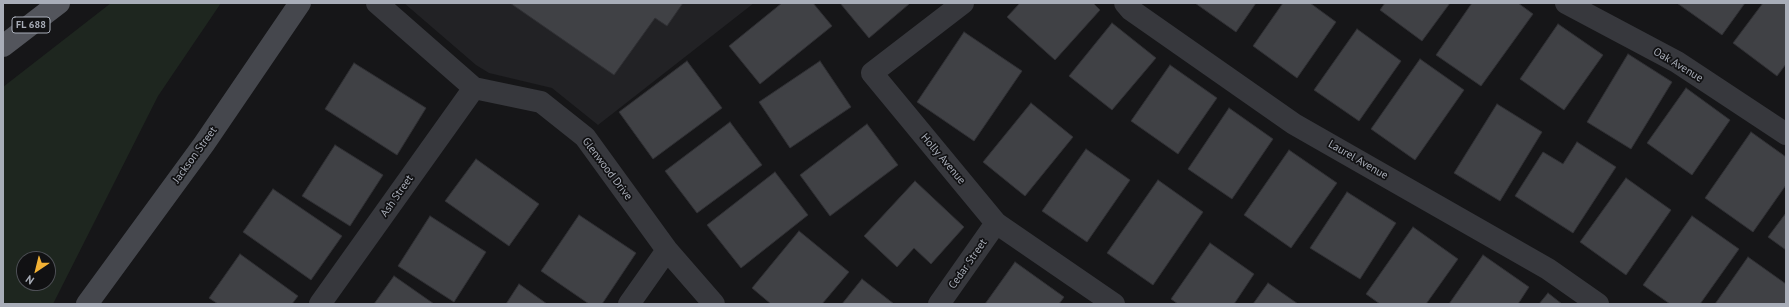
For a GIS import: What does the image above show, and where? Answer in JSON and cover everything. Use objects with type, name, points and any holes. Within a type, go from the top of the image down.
[{"type":"main road","name":"FL 688","points":[[3,46],[59,3]]},
{"type":"street","name":"Jackson Street","points":[[87,304],[204,144],[300,3]]},
{"type":"street","name":"Glenwood Drive","points":[[377,3],[474,88],[541,102],[585,137],[667,250],[714,304]]},
{"type":"street","name":"Holly Avenue","points":[[963,3],[872,73],[996,223],[1114,304]]},
{"type":"street","name":"Laurel Avenue","points":[[1125,3],[1131,10],[1294,124],[1548,269],[1598,304]]},
{"type":"street","name":"Oak Avenue","points":[[1566,3],[1677,62],[1786,134]]},
{"type":"street","name":"Ash Street","points":[[320,304],[474,88]]},
{"type":"street","name":"Cedar Street","points":[[939,304],[996,223]]},
{"type":"street","points":[[629,304],[667,250]]},
{"type":"shaded area","points":[[111,3],[221,3],[158,96],[53,304],[3,304],[3,87]]},
{"type":"shaded area","points":[[404,3],[754,3],[598,125],[552,88],[489,73],[476,65]]},
{"type":"building","points":[[510,3],[683,3],[667,26],[655,18],[614,75]]},
{"type":"building","points":[[782,3],[813,3],[832,26],[760,84],[729,46]]},
{"type":"building","points":[[840,3],[909,3],[909,4],[869,38]]},
{"type":"building","points":[[1020,3],[1093,3],[1100,10],[1055,60],[1007,17]]},
{"type":"building","points":[[1195,3],[1256,3],[1236,32]]},
{"type":"building","points":[[1283,3],[1310,3],[1336,22],[1297,78],[1253,46]]},
{"type":"building","points":[[1385,3],[1450,3],[1422,41],[1380,10]]},
{"type":"building","points":[[1472,3],[1518,3],[1533,14],[1481,86],[1436,55]]},
{"type":"building","points":[[1677,3],[1745,3],[1722,35]]},
{"type":"building","points":[[1763,3],[1786,3],[1786,64],[1777,76],[1733,43]]},
{"type":"building","points":[[1112,23],[1156,58],[1112,110],[1069,76]]},
{"type":"building","points":[[1558,24],[1603,55],[1564,110],[1520,79]]},
{"type":"building","points":[[1357,29],[1401,61],[1359,121],[1314,90]]},
{"type":"building","points":[[964,32],[1022,71],[974,141],[917,102]]},
{"type":"building","points":[[1628,54],[1672,82],[1631,149],[1587,122]]},
{"type":"building","points":[[1420,59],[1464,90],[1415,160],[1371,129]]},
{"type":"building","points":[[687,61],[722,108],[653,159],[619,112]]},
{"type":"building","points":[[820,61],[851,107],[790,148],[759,102]]},
{"type":"building","points":[[354,63],[426,108],[397,155],[325,109]]},
{"type":"building","points":[[1170,65],[1217,98],[1178,154],[1131,121]]},
{"type":"building","points":[[1686,88],[1730,120],[1692,175],[1647,143]]},
{"type":"building","points":[[1031,103],[1073,137],[1025,196],[983,162]]},
{"type":"building","points":[[1497,104],[1542,132],[1500,201],[1454,173]]},
{"type":"building","points":[[1229,108],[1273,139],[1232,199],[1188,169]]},
{"type":"building","points":[[730,122],[762,165],[697,213],[665,171]]},
{"type":"building","points":[[867,124],[898,165],[830,216],[800,175]]},
{"type":"building","points":[[1751,132],[1786,157],[1786,185],[1753,232],[1705,198]]},
{"type":"building","points":[[1577,142],[1616,167],[1573,233],[1515,196],[1543,152],[1563,164]]},
{"type":"building","points":[[335,145],[383,175],[350,226],[302,196]]},
{"type":"building","points":[[1086,149],[1130,180],[1087,242],[1042,211]]},
{"type":"building","points":[[1289,150],[1337,183],[1291,248],[1244,215]]},
{"type":"building","points":[[476,159],[539,204],[509,246],[445,201]]},
{"type":"building","points":[[775,172],[808,215],[741,268],[707,225]]},
{"type":"building","points":[[1626,178],[1671,210],[1626,275],[1580,242]]},
{"type":"building","points":[[1158,180],[1203,212],[1153,285],[1107,253]]},
{"type":"building","points":[[915,181],[964,227],[931,264],[914,248],[897,267],[864,236]]},
{"type":"building","points":[[273,189],[342,236],[311,280],[243,232]]},
{"type":"building","points":[[1347,192],[1396,223],[1360,279],[1310,248]]},
{"type":"building","points":[[1786,213],[1786,250],[1768,237]]},
{"type":"building","points":[[579,215],[636,253],[602,304],[589,304],[541,271]]},
{"type":"building","points":[[430,216],[486,252],[454,302],[398,266]]},
{"type":"building","points":[[1692,216],[1739,249],[1700,304],[1670,304],[1643,285]]},
{"type":"building","points":[[1413,227],[1458,259],[1426,304],[1380,304],[1366,294]]},
{"type":"building","points":[[799,231],[849,272],[822,304],[771,304],[752,288]]},
{"type":"building","points":[[1210,243],[1254,274],[1234,304],[1178,304],[1171,299]]},
{"type":"building","points":[[240,254],[298,296],[292,304],[218,304],[209,298]]},
{"type":"building","points":[[1483,255],[1529,287],[1518,304],[1449,304]]},
{"type":"building","points":[[1748,257],[1786,284],[1786,304],[1715,304]]},
{"type":"building","points":[[1015,262],[1064,297],[1059,304],[985,304]]},
{"type":"building","points":[[394,276],[434,304],[374,304]]},
{"type":"building","points":[[862,279],[894,304],[842,304]]},
{"type":"building","points":[[1268,283],[1298,304],[1253,304]]},
{"type":"building","points":[[519,284],[547,304],[506,304]]},
{"type":"building","points":[[1548,293],[1562,304],[1539,304]]}]
